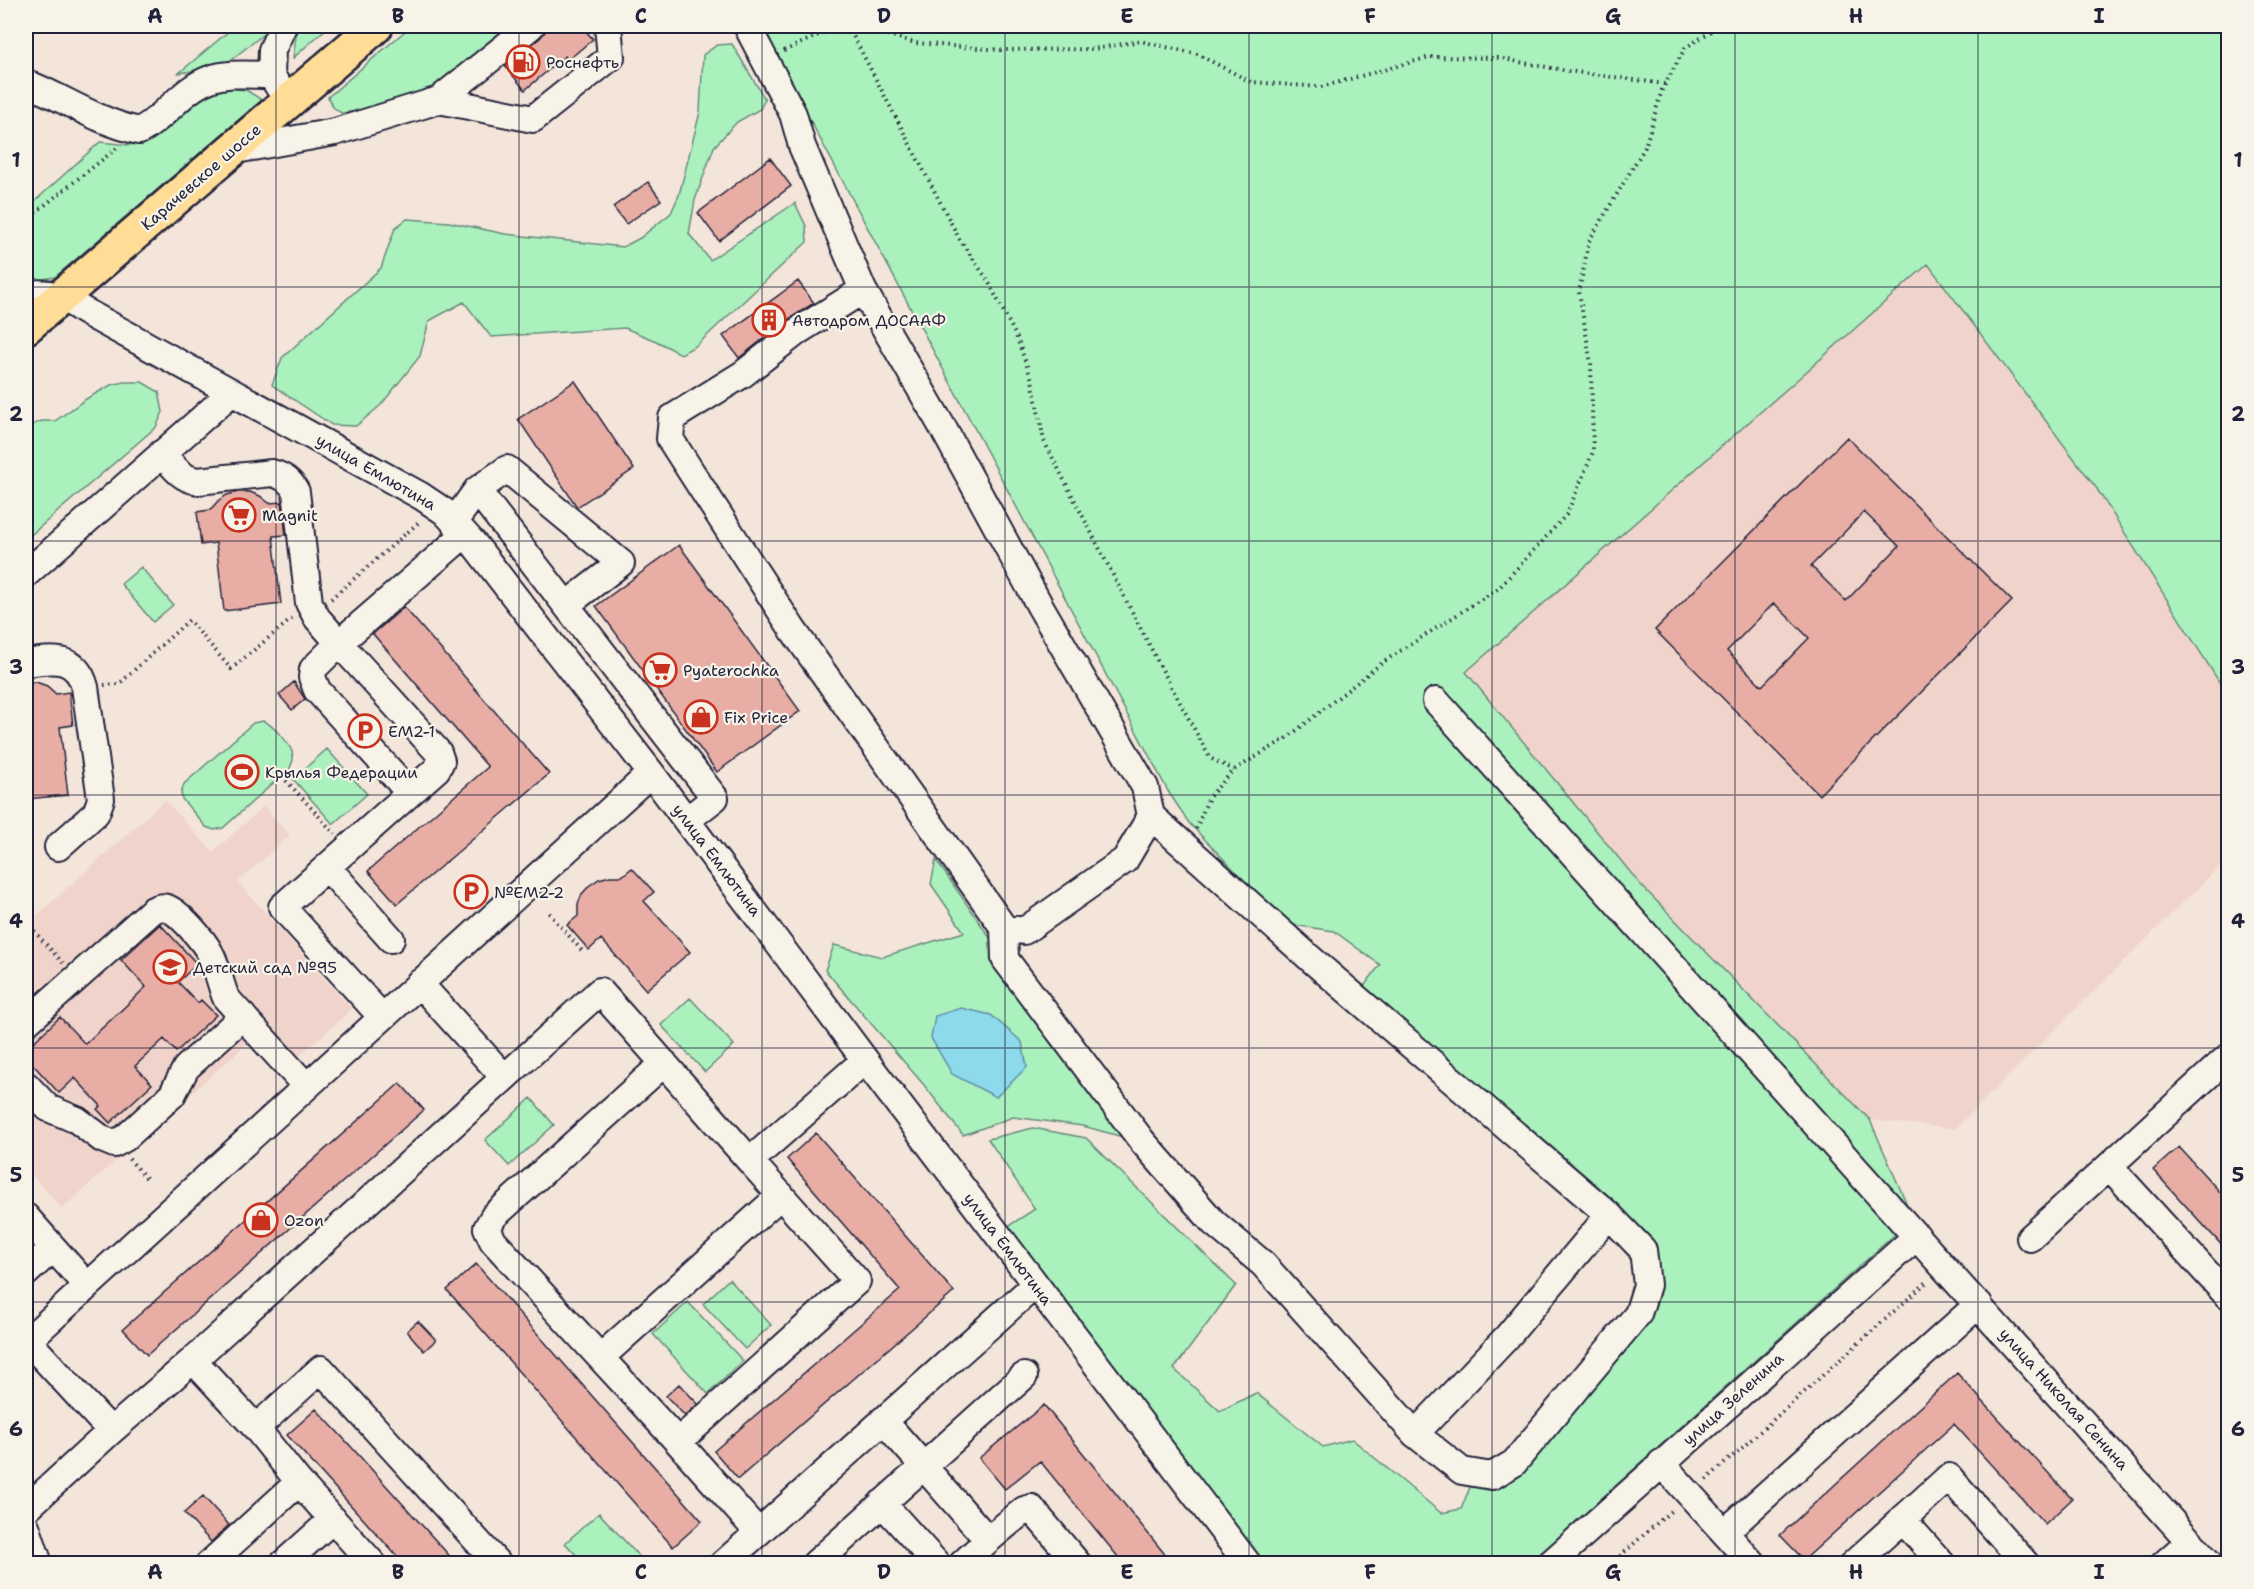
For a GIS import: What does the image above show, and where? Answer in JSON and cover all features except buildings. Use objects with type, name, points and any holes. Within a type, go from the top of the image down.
[{"type":"highway","name":"Карачевское шоссе","points":[[26,327],[230,151],[280,88],[376,26]]},
{"type":"street","points":[[26,83],[57,95],[103,120],[139,131],[153,124],[194,87],[208,79],[221,76],[280,88],[272,50],[283,26]]},
{"type":"street","points":[[230,151],[335,132],[439,100],[531,26]]},
{"type":"street","points":[[439,100],[533,119],[611,57],[608,26]]},
{"type":"street","points":[[747,26],[793,114],[802,146],[863,290],[943,428],[1040,606],[1145,787],[1150,816],[1312,960],[1609,1215],[1643,1250],[1647,1285],[1638,1314],[1514,1463],[1492,1476],[1462,1472],[1415,1434],[1263,1264],[1214,1224],[1142,1141],[1005,959],[1004,928],[793,630],[670,439],[672,418],[744,374],[798,331],[863,290]]},
{"type":"street","points":[[26,294],[43,292],[63,296]]},
{"type":"street","name":"улица Емлютина","points":[[63,296],[84,311],[421,496],[445,512],[543,633],[687,820],[865,1060],[1248,1563]]},
{"type":"street","points":[[26,574],[231,393]]},
{"type":"street","points":[[162,453],[184,477],[190,480],[272,473],[282,475],[288,480],[296,492],[310,609],[438,752],[441,761],[437,769],[282,907],[382,1017]]},
{"type":"street","points":[[409,792],[314,685],[313,669],[459,528],[477,490],[507,469],[621,563],[543,633]]},
{"type":"street","points":[[477,490],[715,798],[687,820]]},
{"type":"street","points":[[26,663],[52,659],[61,661],[75,668],[83,679],[85,687],[101,799],[96,813],[58,847]]},
{"type":"street","name":"улица Николая Сенина","points":[[1436,701],[2210,1563]]},
{"type":"street","points":[[111,1431],[26,1341],[651,773]]},
{"type":"street","points":[[1004,928],[1024,931],[1125,860],[1150,816]]},
{"type":"street","points":[[327,867],[391,939]]},
{"type":"street","points":[[26,1023],[153,909],[168,908],[175,912],[204,943],[211,954],[226,998],[306,1086]]},
{"type":"street","points":[[419,983],[504,1077]]},
{"type":"street","points":[[26,1509],[600,991],[857,1281],[678,1442]]},
{"type":"street","points":[[26,1085],[48,1108],[77,1120],[102,1139],[114,1144],[124,1138],[172,1095],[186,1068],[243,1016]]},
{"type":"street","points":[[2030,1238],[2229,1057]]},
{"type":"street","points":[[750,1161],[865,1060]]},
{"type":"street","points":[[664,1063],[494,1216],[487,1228],[492,1241],[601,1357],[758,1533]]},
{"type":"street","points":[[2109,1166],[2229,1296]]},
{"type":"street","points":[[601,1357],[781,1195]]},
{"type":"street","points":[[1415,1434],[1507,1337],[1609,1215]]},
{"type":"street","points":[[26,1217],[87,1286]]},
{"type":"street","name":"улица Зеленина","points":[[1550,1563],[1917,1236]]},
{"type":"street","points":[[26,1273],[53,1248]]},
{"type":"street","points":[[723,1563],[1035,1285]]},
{"type":"street","points":[[1725,1532],[1979,1304]]},
{"type":"street","points":[[193,1360],[256,1428],[299,1482],[373,1563]]},
{"type":"street","points":[[256,1428],[321,1369],[498,1563]]},
{"type":"street","points":[[815,1563],[1024,1376]]},
{"type":"street","points":[[883,1420],[988,1540]]},
{"type":"street","points":[[1661,1463],[1753,1563]]},
{"type":"street","points":[[1853,1563],[1949,1477],[2026,1563]]},
{"type":"street","points":[[209,1563],[299,1482]]},
{"type":"street","points":[[882,1503],[937,1563]]},
{"type":"street","points":[[962,1563],[1024,1510],[1031,1508],[1078,1563]]},
{"type":"street","points":[[283,1563],[333,1519]]},
{"type":"street","points":[[1902,1519],[1942,1563]]},
{"type":"street","points":[[26,1526],[39,1563]]},
{"type":"street","points":[[2164,1563],[2190,1540]]},
{"type":"path","points":[[765,60],[838,26]]},
{"type":"path","points":[[848,26],[960,240],[987,279],[1017,338],[1032,380],[1044,441],[1159,664],[1210,758],[1234,770]]},
{"type":"path","points":[[859,26],[915,43],[1001,50],[1093,49],[1140,41],[1197,54],[1251,82],[1321,87],[1430,57],[1498,58],[1568,71],[1665,84]]},
{"type":"path","points":[[1188,850],[1209,796],[1234,770],[1287,738],[1383,662],[1499,588],[1567,514],[1593,452],[1591,364],[1579,292],[1589,241],[1645,147],[1665,84],[1685,48],[1719,26]]},
{"type":"path","points":[[26,220],[139,131]]},
{"type":"path","points":[[85,687],[119,684],[189,620],[231,669],[298,614],[328,601],[418,523]]},
{"type":"path","points":[[282,776],[348,848]]},
{"type":"path","points":[[2229,876],[2224,880],[2229,886]]},
{"type":"path","points":[[549,913],[583,952]]},
{"type":"path","points":[[26,922],[76,978]]},
{"type":"path","points":[[114,1144],[149,1181]]},
{"type":"path","points":[[1611,1563],[1944,1266]]},
{"type":"shaded area","points":[[1928,263],[2097,489],[2228,696],[2228,858],[1955,1129],[1870,1120],[1640,884],[1466,672]]},
{"type":"shaded area","name":"Детский сад №95","points":[[165,800],[213,852],[264,806],[290,835],[238,882],[352,1009],[280,1073],[250,1041],[62,1209],[26,1168],[26,925]]},
{"type":"green space","points":[[235,26],[271,26],[223,66],[179,73]]},
{"type":"green space","points":[[300,26],[329,26],[293,58],[297,29]]},
{"type":"green space","points":[[411,26],[508,26],[430,89],[359,111],[341,113],[333,107],[328,97]]},
{"type":"green space","points":[[760,26],[2228,26],[2228,696],[2097,489],[1928,264],[1466,672],[1640,884],[1870,1120],[1913,1218],[1530,1563],[1263,1563],[1059,1292],[1007,1227],[1035,1209],[988,1139],[1033,1128],[1086,1138],[1236,1285],[1174,1369],[1220,1411],[1256,1393],[1323,1447],[1352,1439],[1441,1513],[1461,1509],[1471,1485],[1526,1465],[1644,1327],[1659,1297],[1656,1258],[1362,989],[1380,965],[1334,931],[1286,924],[1189,823],[1168,791]]},
{"type":"green space","points":[[732,44],[765,99],[760,109],[737,122],[714,147],[695,200],[689,234],[710,260],[795,203],[806,226],[807,242],[697,345],[681,354],[625,328],[491,337],[464,302],[429,321],[420,356],[381,405],[356,426],[332,425],[272,385],[282,358],[381,268],[395,228],[407,219],[449,222],[505,234],[623,247],[640,238],[671,213],[679,195],[700,112],[703,55],[717,45]]},
{"type":"green space","points":[[213,87],[246,90],[262,100],[55,277],[26,282],[26,209],[100,142],[130,145],[158,132]]},
{"type":"green space","points":[[142,382],[159,392],[163,412],[156,427],[26,539],[26,427],[42,421],[55,421],[86,399],[111,385]]},
{"type":"green space","points":[[141,567],[173,605],[153,622],[121,584]]},
{"type":"green space","name":"Крылья Федерации","points":[[263,721],[277,732],[291,749],[293,759],[290,768],[223,828],[214,830],[206,827],[182,799],[181,792],[184,784],[253,723]]},
{"type":"green space","points":[[327,749],[367,794],[333,824],[293,779]]},
{"type":"green space","points":[[936,860],[1130,1139],[1083,1126],[1013,1117],[963,1135],[924,1085],[825,970],[834,945],[882,957],[964,932],[931,884]]},
{"type":"green space","points":[[690,998],[734,1045],[705,1072],[661,1025]]},
{"type":"green space","points":[[531,1098],[554,1125],[509,1166],[485,1140]]},
{"type":"green space","points":[[729,1279],[771,1325],[745,1349],[703,1304]]},
{"type":"green space","points":[[688,1302],[743,1361],[708,1394],[653,1334]]},
{"type":"green space","points":[[599,1513],[645,1563],[584,1563],[565,1543]]},
{"type":"water","points":[[961,1008],[991,1015],[1022,1042],[1027,1067],[996,1097],[952,1074],[931,1038],[935,1016]]},
{"type":"place","name":"Роснефть","points":[[523,62]]},
{"type":"place","name":"Автодром ДОСААФ","points":[[769,320]]},
{"type":"place","name":"Magnit","points":[[239,515]]},
{"type":"place","name":"Pyaterochka","points":[[660,670]]},
{"type":"place","name":"Fix Price","points":[[701,717]]},
{"type":"place","name":"ЕМ2-1","points":[[365,731]]},
{"type":"place","name":"Крылья Федерации","points":[[242,772]]},
{"type":"place","name":"№ЕМ2-2","points":[[471,892]]},
{"type":"place","name":"Детский сад №95","points":[[170,967]]},
{"type":"place","name":"Ozon","points":[[261,1220]]}]
